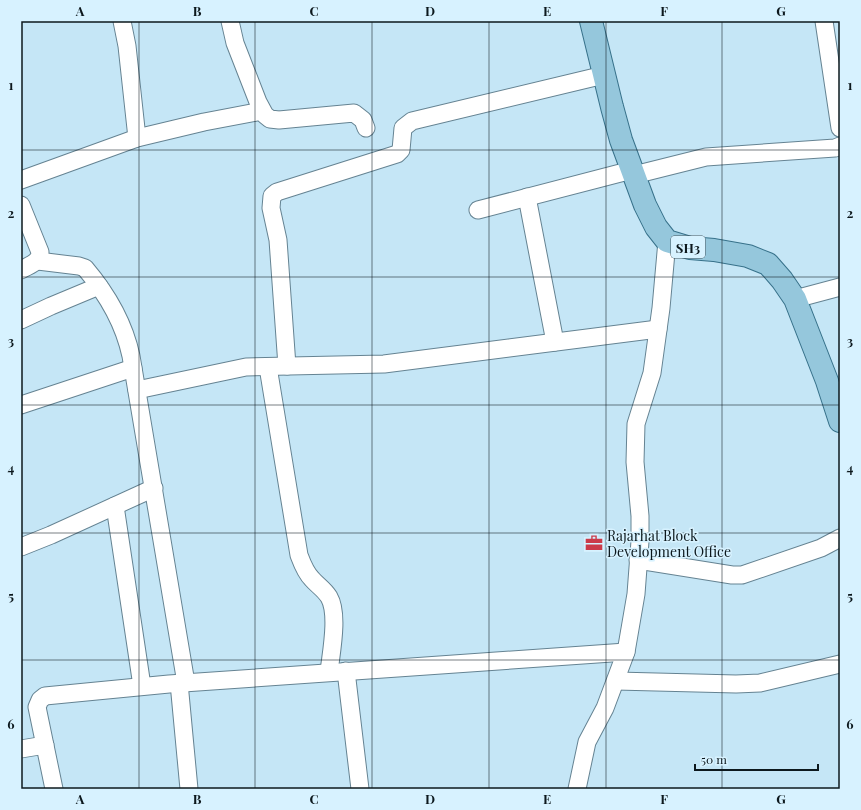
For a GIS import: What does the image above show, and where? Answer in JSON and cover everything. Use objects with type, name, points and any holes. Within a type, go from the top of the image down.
[{"type":"main road","name":"SH3","points":[[591,21],[621,140],[645,205],[656,227],[667,240],[690,248],[714,250],[748,256],[768,264],[782,280],[795,299],[827,381],[840,420]]},
{"type":"street","points":[[122,21],[127,46],[137,138]]},
{"type":"street","points":[[230,21],[235,43],[258,102],[262,111],[270,119],[279,120],[354,113],[363,120],[366,128]]},
{"type":"street","points":[[824,21],[840,128]]},
{"type":"street","points":[[287,366],[278,240],[271,208],[272,196],[276,192],[397,154],[401,150],[403,128],[412,122],[604,75]]},
{"type":"street","points":[[21,180],[137,138],[204,122],[262,111]]},
{"type":"street","points":[[478,210],[633,172],[706,157],[835,148],[840,146]]},
{"type":"street","points":[[527,197],[555,342]]},
{"type":"street","points":[[21,206],[40,252],[38,261]]},
{"type":"street","points":[[577,789],[587,742],[605,708],[626,652],[636,594],[640,541],[640,516],[635,462],[636,424],[652,373],[667,240]]},
{"type":"street","points":[[21,270],[38,261],[85,268],[99,286],[115,312],[128,343],[154,488],[182,683],[189,789]]},
{"type":"street","points":[[21,320],[99,286]]},
{"type":"street","points":[[795,299],[840,287]]},
{"type":"street","points":[[136,390],[246,368],[384,364],[658,330]]},
{"type":"street","points":[[268,367],[299,555],[303,567],[310,578],[323,589],[330,598],[333,610],[337,672],[360,789]]},
{"type":"street","points":[[21,405],[133,368]]},
{"type":"street","points":[[21,547],[154,488]]},
{"type":"street","points":[[115,506],[142,686]]},
{"type":"street","points":[[638,560],[732,575],[742,575],[820,548],[840,538]]},
{"type":"street","points":[[54,789],[38,707],[40,700],[45,696],[142,686],[626,652]]},
{"type":"street","points":[[616,680],[760,683],[840,664]]},
{"type":"street","points":[[21,749],[45,745]]},
{"type":"place","name":"Rajarhat Block Development Office","points":[[594,543]]}]
